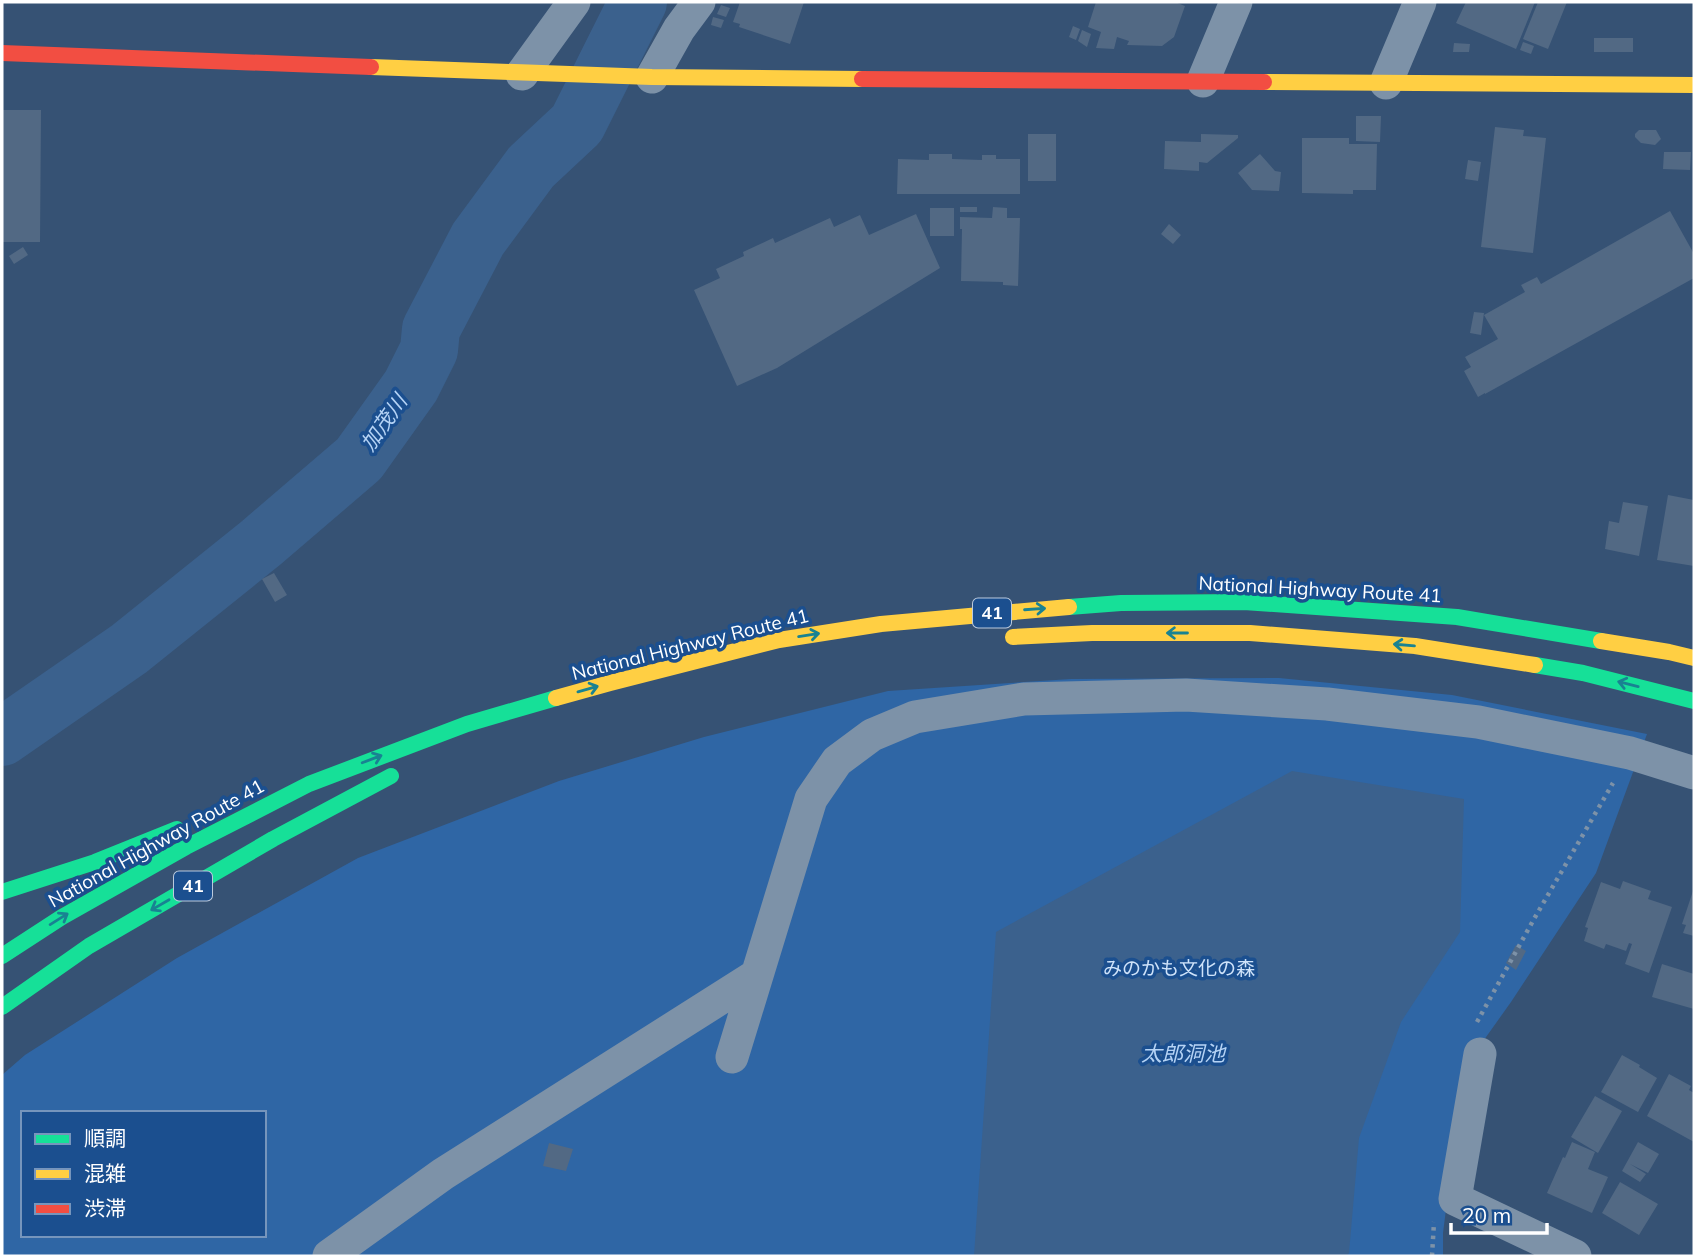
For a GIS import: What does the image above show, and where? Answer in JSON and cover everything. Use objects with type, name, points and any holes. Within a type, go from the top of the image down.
[{"type":"main road","points":[[2,53],[652,77],[1694,85]]},
{"type":"main road","name":"National Highway Route 41","points":[[2,956],[62,917],[186,847],[309,784],[467,724],[610,683],[779,640],[881,624],[1023,610],[1122,603],[1244,601],[1457,617],[1694,658]]},
{"type":"main road","name":"41","points":[[999,638],[1092,633],[1250,633],[1415,646],[1583,673],[1694,701]]},
{"type":"main road","name":"National Highway Route 41","points":[[2,1007],[89,946],[273,839],[396,774],[232,845]]},
{"type":"main road","name":"41","points":[[216,815],[309,784]]},
{"type":"main road","points":[[2,892],[95,862],[190,824]]},
{"type":"street","points":[[522,74],[574,2]]},
{"type":"street","points":[[652,77],[679,29],[699,2]]},
{"type":"street","points":[[1203,81],[1236,2]]},
{"type":"street","points":[[1386,83],[1420,2]]},
{"type":"street","points":[[732,1058],[811,799],[837,761],[872,735],[915,717],[1024,699],[1186,695],[1327,704],[1478,722],[1630,753],[1694,773]]},
{"type":"street","points":[[329,1256],[443,1174],[757,975]]},
{"type":"street","points":[[1478,1039],[1455,1199],[1575,1256]]},
{"type":"path","points":[[1478,1039],[1534,919],[1630,753]]},
{"type":"path","points":[[1432,1256],[1434,1218]]},
{"type":"green space","name":"みのかも文化の森","points":[[1279,678],[1452,695],[1647,734],[1596,873],[1464,1068],[1443,1233],[1443,1256],[2,1256],[2,1075],[25,1055],[177,958],[358,858],[559,781],[704,737],[888,691],[1071,679]]},
{"type":"water","name":"太郎洞池","points":[[1292,771],[1464,799],[1460,932],[1401,1022],[1359,1138],[1349,1253],[1347,1256],[974,1256],[996,932]]},
{"type":"building","points":[[740,2],[804,2],[790,44],[739,27],[740,24],[733,22]]},
{"type":"building","points":[[1096,2],[1175,2],[1185,6],[1174,37],[1162,46],[1127,45],[1129,41],[1117,37],[1114,49],[1096,48],[1101,32],[1088,27]]},
{"type":"building","points":[[1466,2],[1535,2],[1516,49],[1456,23]]},
{"type":"building","points":[[1538,2],[1567,2],[1548,49],[1523,39]]},
{"type":"building","points":[[721,5],[730,8],[726,17],[717,14]]},
{"type":"building","points":[[713,17],[724,20],[721,28],[711,25]]},
{"type":"building","points":[[1073,26],[1080,29],[1076,40],[1069,37]]},
{"type":"building","points":[[1082,30],[1091,34],[1087,47],[1078,41]]},
{"type":"building","points":[[1594,38],[1633,38],[1633,52],[1594,52]]},
{"type":"building","points":[[1523,42],[1534,46],[1531,54],[1520,50]]},
{"type":"building","points":[[1454,43],[1470,44],[1469,52],[1453,52]]},
{"type":"building","points":[[3,110],[41,110],[40,242],[2,242]]},
{"type":"building","points":[[1356,116],[1381,116],[1380,142],[1356,141]]},
{"type":"building","points":[[1495,127],[1524,130],[1523,136],[1546,138],[1533,253],[1481,247]]},
{"type":"building","points":[[1639,130],[1656,130],[1661,139],[1655,145],[1641,143],[1635,137]]},
{"type":"building","points":[[1028,134],[1056,134],[1056,181],[1028,181]]},
{"type":"building","points":[[1201,134],[1238,135],[1238,138],[1207,163],[1199,162],[1199,171],[1164,169],[1165,141],[1201,142]]},
{"type":"building","points":[[1302,138],[1349,138],[1349,144],[1377,144],[1376,190],[1353,190],[1353,194],[1302,193]]},
{"type":"building","points":[[1664,152],[1691,152],[1690,170],[1663,169]]},
{"type":"building","points":[[929,154],[952,154],[952,159],[982,160],[982,155],[996,155],[996,159],[1020,159],[1020,194],[897,194],[898,159],[929,160]]},
{"type":"building","points":[[1260,154],[1275,171],[1281,172],[1279,191],[1252,190],[1238,173]]},
{"type":"building","points":[[1468,160],[1481,162],[1478,181],[1465,179]]},
{"type":"building","points":[[960,207],[977,207],[977,212],[960,212]]},
{"type":"building","points":[[993,207],[1007,208],[1007,218],[1020,218],[1018,286],[1003,285],[1003,282],[961,281],[960,217],[992,218]]},
{"type":"building","points":[[930,208],[954,208],[954,236],[930,236]]},
{"type":"building","points":[[1670,211],[1694,254],[1694,278],[1478,397],[1464,371],[1471,367],[1465,357],[1498,339],[1484,315],[1525,292],[1521,285],[1537,277],[1541,284]]},
{"type":"building","points":[[916,214],[940,268],[777,368],[737,386],[694,290],[720,278],[716,269],[744,256],[743,252],[773,238],[775,243],[830,218],[834,227],[860,215],[869,235]]},
{"type":"building","points":[[1169,224],[1181,235],[1173,244],[1161,234]]},
{"type":"building","points":[[23,247],[28,255],[14,264],[9,256]]},
{"type":"building","points":[[1474,312],[1484,313],[1481,335],[1470,333]]},
{"type":"building","points":[[1668,495],[1694,500],[1694,566],[1657,560]]},
{"type":"building","points":[[1623,502],[1648,506],[1639,556],[1605,549],[1609,521],[1619,523]]},
{"type":"building","points":[[274,573],[287,595],[275,602],[262,579]]},
{"type":"building","points":[[1623,881],[1651,891],[1648,899],[1672,907],[1649,973],[1625,964],[1632,944],[1629,943],[1626,951],[1606,944],[1604,949],[1584,941],[1588,928],[1585,927],[1601,882],[1620,889]]},
{"type":"building","points":[[1694,888],[1694,936],[1683,933],[1686,925],[1682,924]]},
{"type":"building","points":[[1516,945],[1526,951],[1516,970],[1506,963]]},
{"type":"building","points":[[1662,964],[1694,974],[1694,1009],[1652,997]]},
{"type":"building","points":[[1622,1055],[1657,1078],[1638,1112],[1601,1092]]},
{"type":"building","points":[[1669,1074],[1691,1086],[1689,1090],[1694,1093],[1694,1142],[1647,1116]]},
{"type":"building","points":[[1595,1096],[1622,1111],[1598,1153],[1571,1137]]},
{"type":"building","points":[[1572,1142],[1595,1152],[1588,1169],[1608,1177],[1592,1213],[1547,1193]]},
{"type":"building","points":[[1638,1142],[1659,1154],[1648,1173],[1630,1164],[1646,1174],[1640,1182],[1622,1171]]},
{"type":"building","points":[[549,1143],[573,1149],[566,1171],[543,1166]]},
{"type":"building","points":[[1620,1182],[1658,1204],[1639,1235],[1602,1213]]},
{"type":"waterway","name":"加茂川","points":[[2,737],[129,649],[261,543],[359,459],[411,386],[429,350],[431,329],[478,239],[531,167],[577,124],[638,2]]},
{"type":"traffic: fast","points":[[1069,607],[1121,603],[1244,602],[1457,617],[1601,641]]},
{"type":"traffic: fast","points":[[1535,665],[1583,673],[1694,701]]},
{"type":"traffic: fast","points":[[2,956],[62,917],[186,847],[309,784],[467,724],[556,698]]},
{"type":"traffic: fast","points":[[2,1007],[89,946],[273,839],[391,776]]},
{"type":"traffic: fast","points":[[2,892],[95,862],[177,829]]},
{"type":"traffic: slow","points":[[371,67],[652,77],[862,79]]},
{"type":"traffic: slow","points":[[1264,82],[1694,85]]},
{"type":"traffic: slow","points":[[556,698],[779,640],[881,624],[1069,607]]},
{"type":"traffic: slow","points":[[1013,637],[1092,633],[1250,633],[1415,646],[1535,665]]},
{"type":"traffic: slow","points":[[1601,641],[1694,658]]},
{"type":"traffic: jam","points":[[2,53],[371,67]]},
{"type":"traffic: jam","points":[[862,79],[1264,82]]}]
